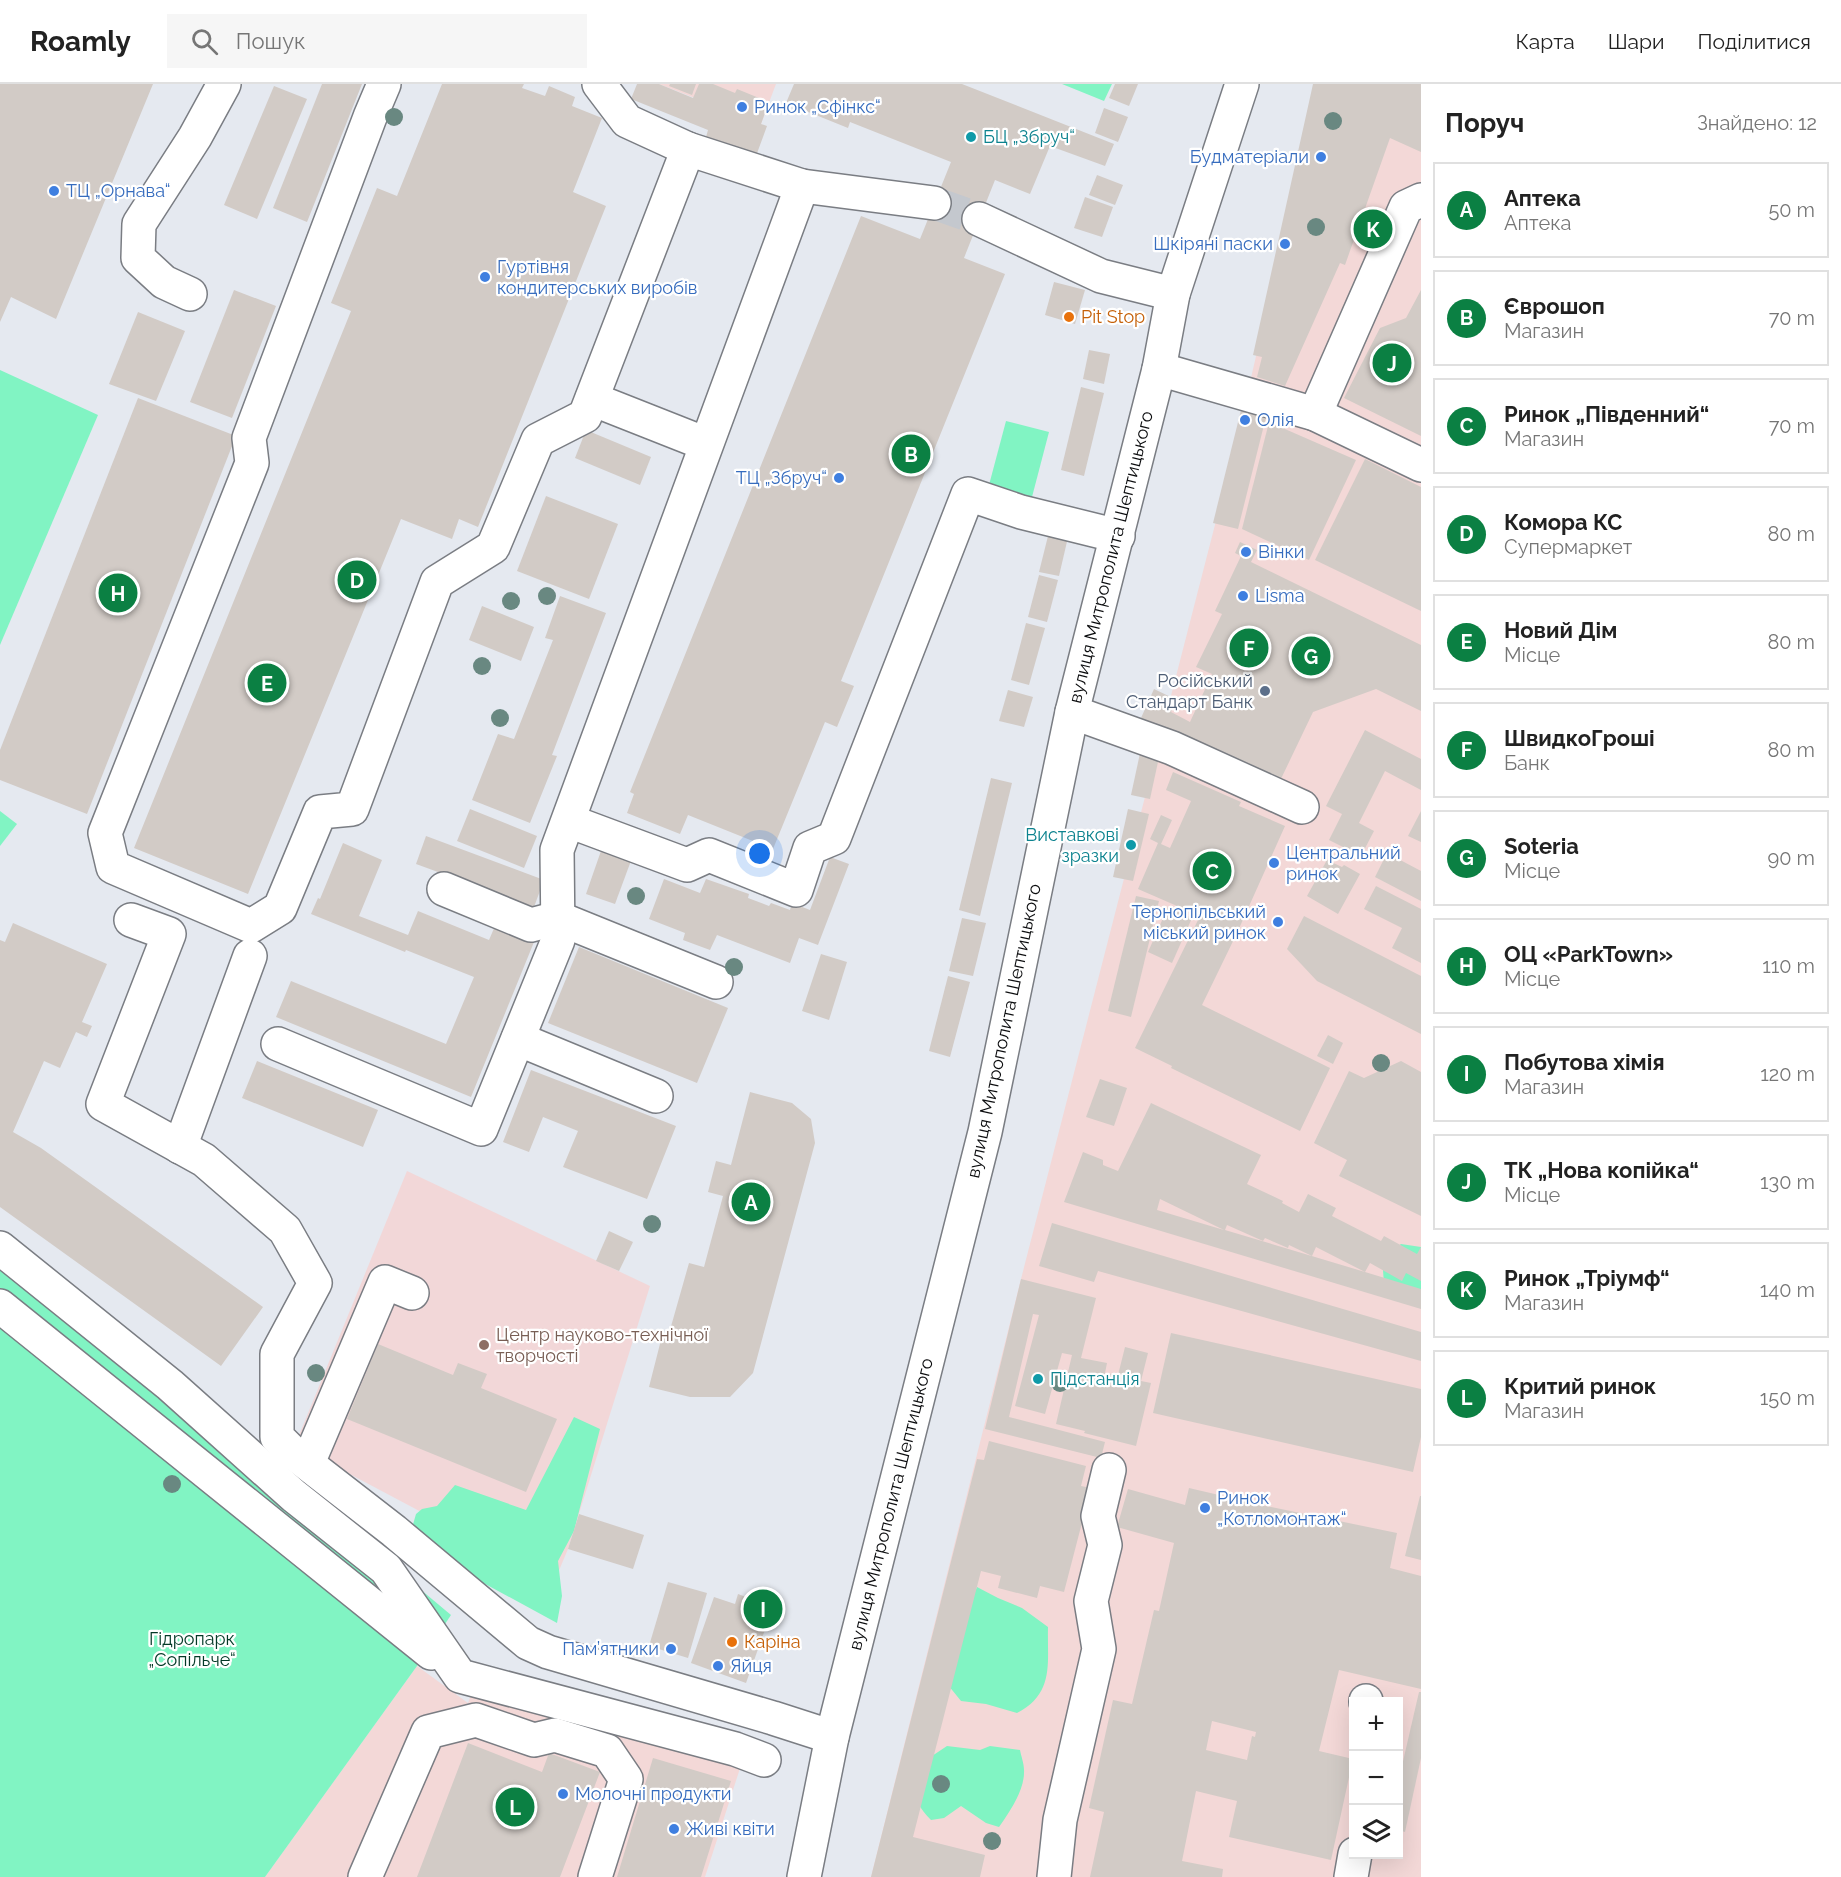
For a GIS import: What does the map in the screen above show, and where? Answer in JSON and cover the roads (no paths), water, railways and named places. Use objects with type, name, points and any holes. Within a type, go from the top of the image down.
[{"type":"street","points":[[190,294],[164,282],[138,258],[140,224],[195,137],[224,84]]},
{"type":"street","points":[[384,84],[249,438],[252,463],[105,833],[113,867],[251,926],[280,908],[320,812],[352,809],[437,582],[494,547],[538,440],[585,416],[688,149]]},
{"type":"street","points":[[599,84],[627,121],[688,149],[802,186],[934,203]]},
{"type":"street","name":"вулиця Митрополита Шептицького","points":[[804,1877],[832,1737],[985,1132],[1072,712],[1159,369],[1173,294],[1242,84]]},
{"type":"street","points":[[278,1044],[481,1129],[558,940],[558,850],[802,186]]},
{"type":"street","points":[[1315,414],[1406,207],[1421,200]]},
{"type":"street","points":[[979,219],[1101,276],[1173,294]]},
{"type":"street","points":[[1159,369],[1315,414],[1421,465]]},
{"type":"street","points":[[592,399],[706,444]]},
{"type":"street","points":[[568,821],[687,865],[709,855],[796,890],[810,848],[834,838],[968,494],[1021,512],[1118,536]]},
{"type":"street","points":[[1072,712],[1172,748],[1302,807]]},
{"type":"street","points":[[444,889],[531,925],[558,918],[716,982]]},
{"type":"street","points":[[131,920],[169,934],[103,1104],[204,1160],[285,1230],[315,1283],[277,1354],[277,1437],[291,1451],[394,1531],[528,1643],[548,1652],[832,1737]]},
{"type":"street","points":[[180,1147],[250,956]]},
{"type":"street","points":[[518,1039],[656,1096]]},
{"type":"street","points":[[0,1248],[170,1385],[294,1496],[386,1569],[460,1676]]},
{"type":"street","points":[[308,1463],[385,1282],[412,1293]]},
{"type":"street","points":[[0,1306],[460,1676],[735,1749],[764,1760]]},
{"type":"street","points":[[1054,1877],[1057,1869],[1060,1820],[1099,1649],[1091,1601],[1105,1545],[1098,1516],[1110,1470]]},
{"type":"street","points":[[365,1877],[428,1732],[476,1720],[534,1740],[555,1735],[607,1751],[626,1779],[595,1877]]},
{"type":"street","points":[[1351,1877],[1354,1859]]},
{"type":"tunnel","points":[[934,203],[979,219]]},
{"type":"place","name":"Ринок „Сфінкс“","points":[[742,107]]},
{"type":"place","name":"БЦ „Збруч“","points":[[971,137]]},
{"type":"place","name":"Будматеріали","points":[[1321,157]]},
{"type":"place","name":"ТЦ „Орнава“","points":[[54,191]]},
{"type":"place","name":"Ринок „Тріумф“","points":[[1373,229]]},
{"type":"place","name":"Шкіряні паски","points":[[1285,244]]},
{"type":"place","name":"Гуртівня кондитерських виробів","points":[[485,277]]},
{"type":"place","name":"Pit Stop","points":[[1069,317]]},
{"type":"place","name":"ТК „Нова копійка“","points":[[1392,363]]},
{"type":"place","name":"Олія","points":[[1245,420]]},
{"type":"place","name":"Єврошоп","points":[[911,454]]},
{"type":"place","name":"ТЦ „Збруч“","points":[[839,478]]},
{"type":"place","name":"Вінки","points":[[1246,552]]},
{"type":"place","name":"Комора КС","points":[[357,580]]},
{"type":"place","name":"ОЦ «ParkTown»","points":[[118,593]]},
{"type":"place","name":"Lisma","points":[[1243,596]]},
{"type":"place","name":"ШвидкоГроші","points":[[1249,648]]},
{"type":"place","name":"Soteria","points":[[1311,656]]},
{"type":"place","name":"Новий Дім","points":[[267,683]]},
{"type":"place","name":"Російський Стандарт Банк","points":[[1265,691]]},
{"type":"place","name":"Виставкові зразки","points":[[1131,845]]},
{"type":"place","name":"Центральний ринок","points":[[1274,863]]},
{"type":"place","name":"Ринок „Південний“","points":[[1212,871]]},
{"type":"place","name":"Тернопільський міський ринок","points":[[1278,922]]},
{"type":"place","name":"Аптека","points":[[751,1202]]},
{"type":"place","name":"Центр науково-технічної творчості","points":[[484,1345]]},
{"type":"place","name":"Підстанція","points":[[1038,1379]]},
{"type":"place","name":"Ринок „Котломонтаж“","points":[[1205,1508]]},
{"type":"place","name":"Побутова хімія","points":[[763,1609]]},
{"type":"place","name":"Каріна","points":[[732,1642]]},
{"type":"place","name":"Пам’ятники","points":[[671,1649]]},
{"type":"place","name":"Яйця","points":[[718,1666]]},
{"type":"place","name":"Молочні продукти","points":[[563,1794]]},
{"type":"place","name":"Критий ринок","points":[[515,1807]]},
{"type":"place","name":"Живі квіти","points":[[674,1829]]},
{"type":"park label","name":"Гідропарк „Сопільче“","points":[[192,1649]]}]
